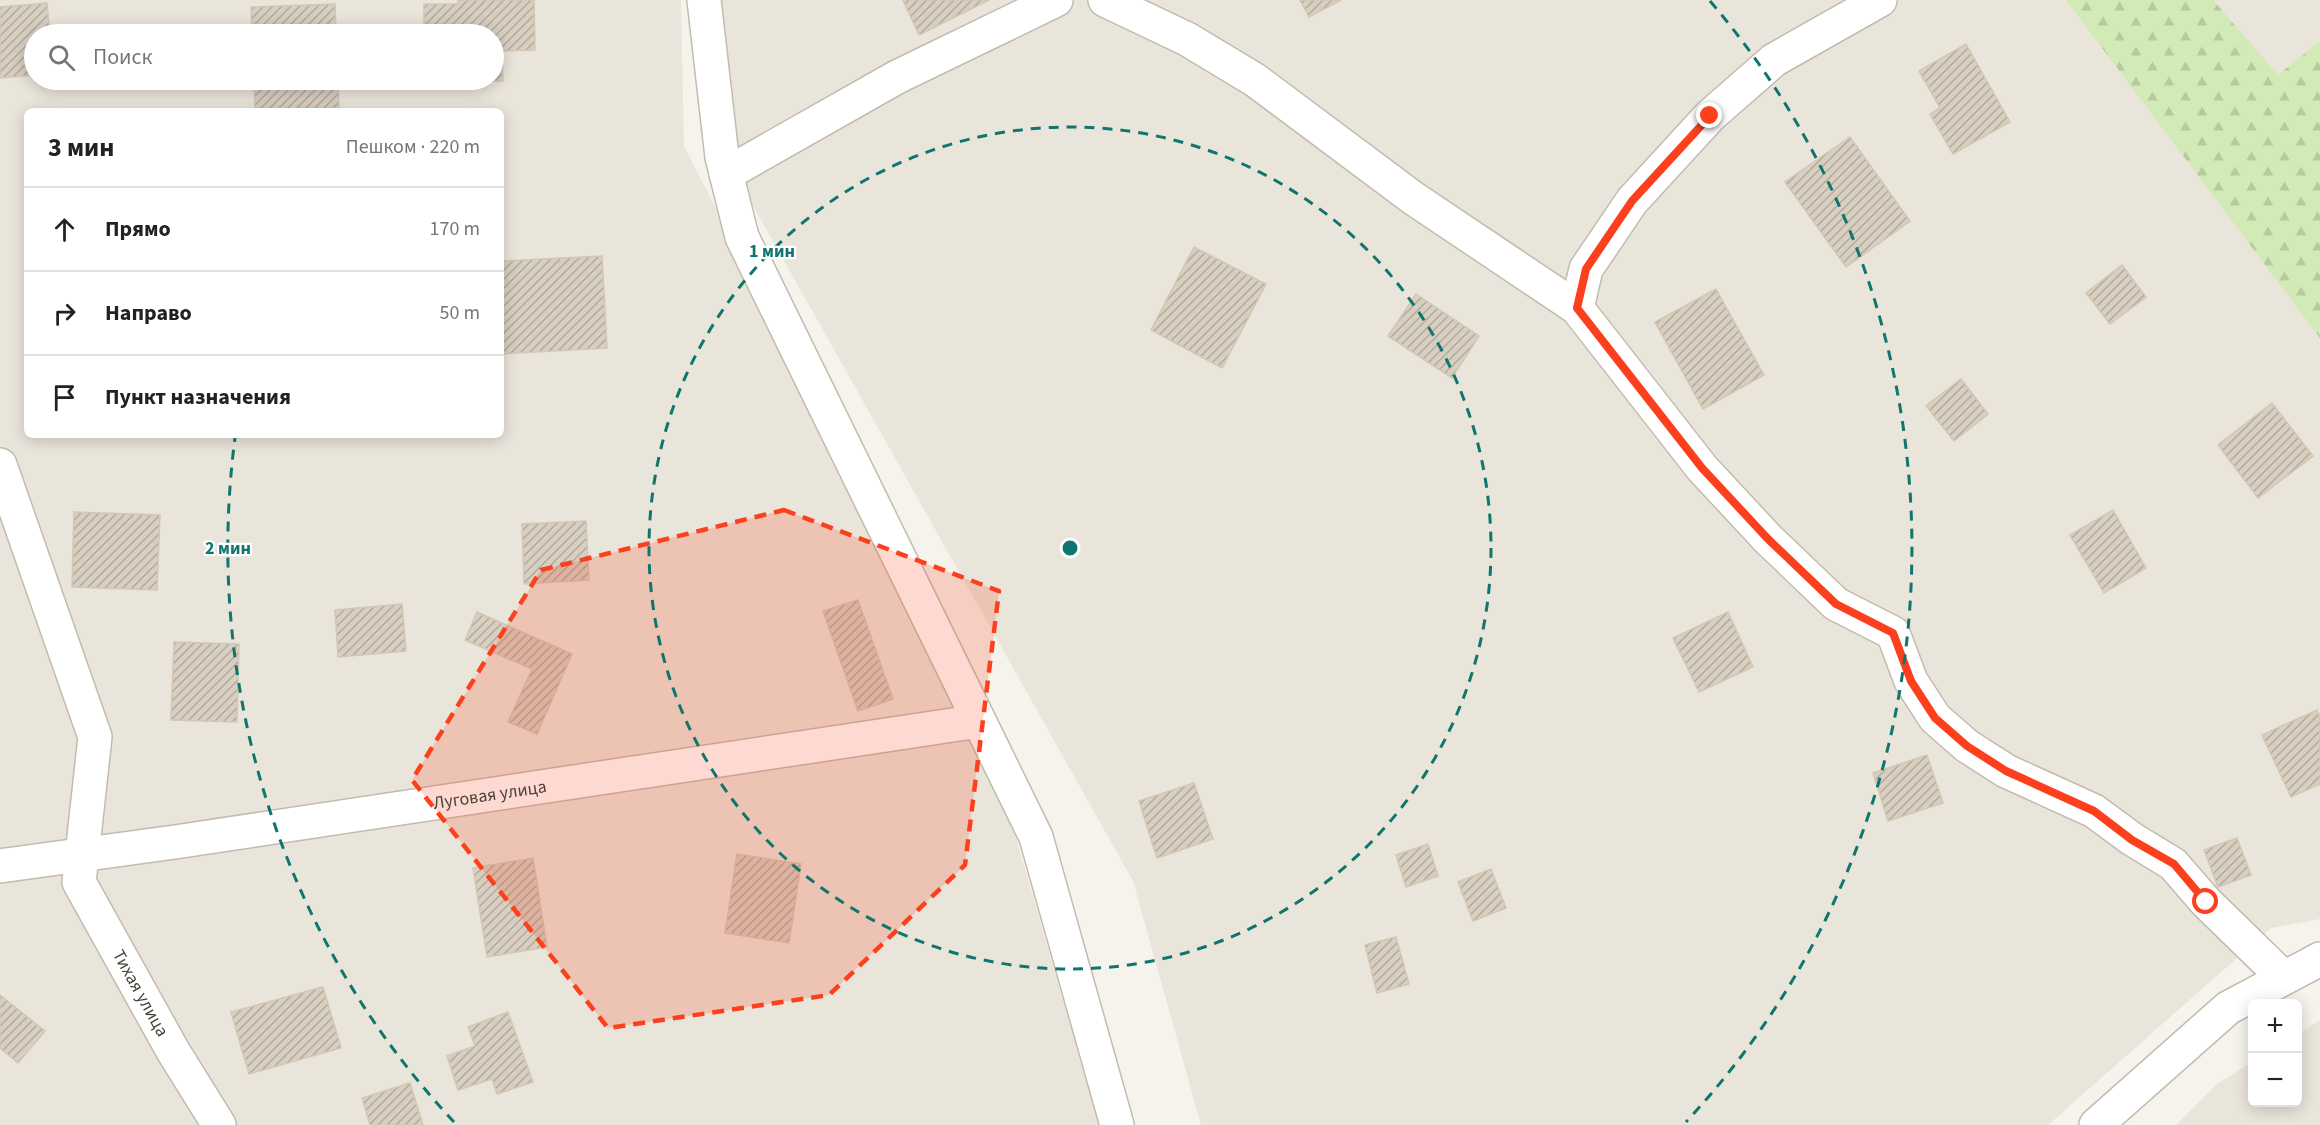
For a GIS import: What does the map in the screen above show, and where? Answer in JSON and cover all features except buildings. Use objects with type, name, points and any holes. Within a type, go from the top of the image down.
[{"type":"street","points":[[704,0],[722,156],[742,237],[1036,837],[1117,1125]]},
{"type":"street","points":[[726,174],[897,77],[1056,0]]},
{"type":"street","points":[[1104,0],[1187,39],[1255,80],[1413,198],[1577,308],[1702,468],[1768,539],[1836,604],[1893,633],[1911,681],[1935,718],[1967,746],[2006,771],[2094,811],[2132,840],[2174,864],[2206,902],[2283,977]]},
{"type":"street","points":[[1577,308],[1586,269],[1632,201],[1710,116],[1774,60],[1880,0]]},
{"type":"street","name":"Тихая улица","points":[[0,465],[95,737],[79,882],[173,1051],[219,1125]]},
{"type":"street","name":"Луговая улица","points":[[0,866],[980,721]]},
{"type":"street","points":[[2096,1125],[2228,1008],[2320,959]]},
{"type":"highlighted area","points":[[784,510],[999,591],[965,865],[829,995],[608,1028],[412,780],[541,570]]},
{"type":"shaded area","points":[[0,0],[681,0],[684,146],[905,577],[1008,810],[1099,1125],[0,1125]]},
{"type":"shaded area","points":[[702,0],[2320,0],[2320,919],[2271,928],[2048,1125],[1201,1125],[1133,881],[711,131]]},
{"type":"shaded area","points":[[2320,1020],[2320,1125],[2176,1125],[2217,1084],[2248,1065],[2248,1107],[2302,1107],[2302,1031]]},
{"type":"green space","points":[[2066,0],[2213,0],[2278,75],[2320,41],[2320,338]]},
{"type":"route","points":[[1710,116],[1632,201],[1586,269],[1577,308],[1702,468],[1768,539],[1836,604],[1893,633],[1911,681],[1935,718],[1967,746],[2006,771],[2094,811],[2132,840],[2174,864],[2206,902]]}]
